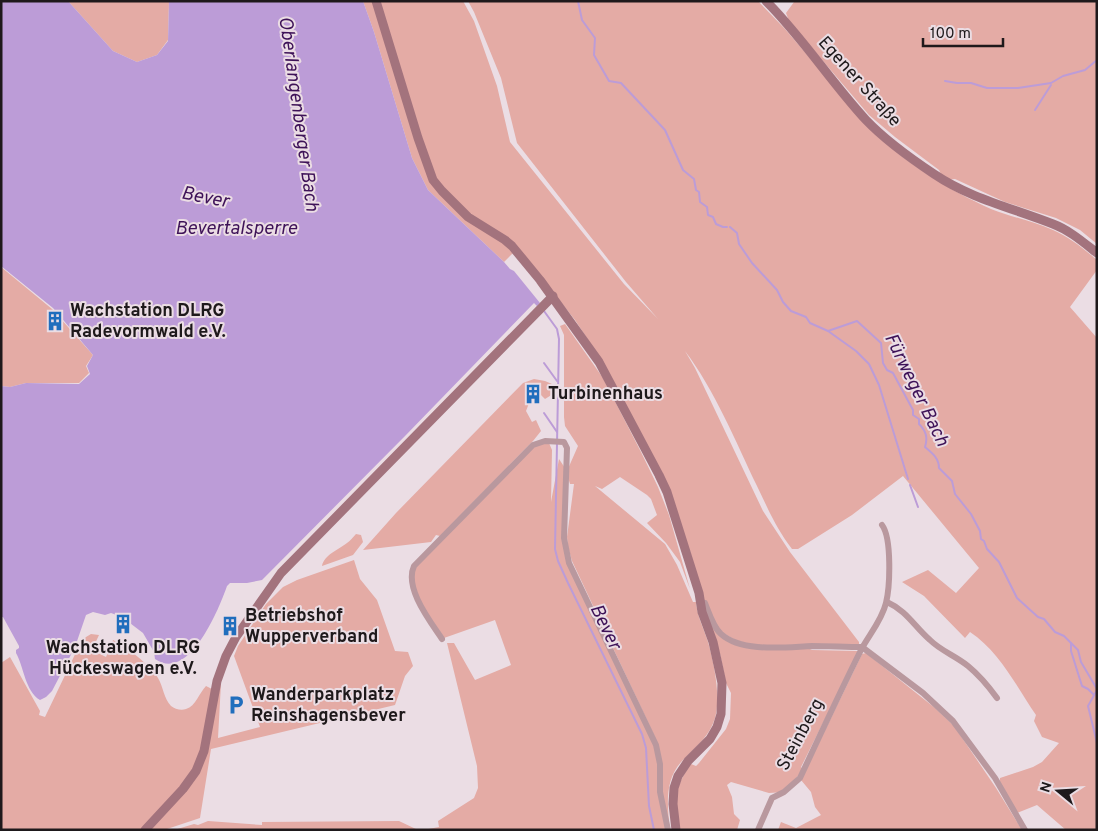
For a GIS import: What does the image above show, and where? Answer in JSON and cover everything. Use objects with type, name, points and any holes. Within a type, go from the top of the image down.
[{"type":"street","points":[[376,1],[418,138],[433,180],[468,217],[512,246],[553,296],[603,368],[667,492],[702,612],[713,642],[722,683],[722,708],[717,727],[710,739],[688,761],[678,776],[674,788],[673,804],[676,830]]},
{"type":"street","name":"Egener Straße","points":[[766,1],[861,114],[905,153],[936,176],[952,185],[1002,207],[1053,224],[1075,236],[1097,253]]},
{"type":"street","points":[[145,830],[183,789],[196,771],[204,751],[216,681],[226,656],[236,637],[281,573],[553,296]]},
{"type":"street","points":[[442,639],[416,595],[412,576],[414,566],[533,445],[552,441],[565,443],[567,448],[564,538],[567,555],[576,578],[656,745],[660,764],[660,792],[668,830]]},
{"type":"street","points":[[882,524],[887,536],[889,560],[886,602],[905,613],[928,639],[968,666],[990,688],[997,698]]},
{"type":"street","points":[[700,602],[704,603],[719,632],[726,638],[738,643],[752,646],[785,648],[813,646],[862,647],[923,693],[953,721],[994,778],[1025,830]]},
{"type":"street","name":"Steinberg","points":[[758,830],[772,798],[784,792],[800,778],[862,647],[883,613],[886,602]]},
{"type":"shaded area","points":[[68,1],[169,1],[168,40],[157,55],[137,62],[113,51]]},
{"type":"shaded area","points":[[363,1],[463,1],[474,21],[497,86],[510,142],[624,284],[658,319],[626,282],[517,143],[501,78],[468,1],[758,1],[785,29],[875,134],[902,156],[944,185],[991,209],[1059,233],[1076,243],[1097,260],[1097,270],[1070,307],[1097,338],[1097,830],[1066,830],[1037,805],[1017,813],[1000,782],[1000,778],[1042,762],[1059,743],[1042,737],[1034,721],[1036,715],[1007,670],[990,649],[970,632],[965,638],[924,596],[902,582],[928,570],[956,593],[979,568],[903,476],[852,515],[798,549],[792,549],[781,534],[706,382],[685,351],[695,368],[763,511],[790,552],[859,642],[859,645],[753,645],[735,640],[720,631],[703,598],[690,551],[606,367],[575,320],[518,248],[504,262],[428,190],[412,158]]},
{"type":"shaded area","points":[[793,1],[1097,1],[1097,244],[1080,230],[1056,218],[1005,202],[955,179],[944,180],[939,170],[869,115],[789,21],[786,13]]},
{"type":"shaded area","points":[[1,267],[52,309],[93,355],[86,366],[89,373],[79,383],[26,383],[10,387],[1,386]]},
{"type":"shaded area","points":[[565,324],[603,378],[658,487],[669,515],[690,589],[680,562],[666,543],[647,523],[657,515],[651,499],[620,477],[602,489],[595,486],[665,544],[677,565],[693,602],[696,602],[710,650],[717,690],[715,718],[706,735],[678,765],[673,774],[668,801],[670,830],[423,830],[439,827],[438,821],[474,798],[478,788],[477,766],[447,643],[454,643],[475,680],[511,665],[495,620],[444,638],[421,603],[414,584],[414,574],[417,565],[532,447],[541,443],[549,443],[552,450],[551,502],[559,459],[567,471],[578,446],[565,426],[564,335],[560,326]],"holes":[[[567,474],[570,484],[574,484],[567,537],[572,561],[657,745],[569,563],[564,538]]]},
{"type":"shaded area","points":[[534,379],[552,384],[553,394],[545,399],[534,390],[529,393],[531,398],[526,411],[532,422],[536,420],[541,431],[440,536],[436,535],[431,542],[363,550],[396,513],[523,383]]},
{"type":"shaded area","points":[[356,534],[361,535],[363,542],[353,555],[322,566],[328,556]]},
{"type":"shaded area","points":[[354,560],[360,579],[377,600],[395,651],[408,652],[413,666],[405,676],[395,705],[211,749],[200,818],[164,830],[150,830],[199,771],[218,686],[221,683],[218,738],[260,727],[234,656],[238,646],[266,604],[283,587],[297,580]]},
{"type":"shaded area","points":[[706,613],[732,644],[812,650],[857,651],[857,655],[801,767],[803,770],[784,792],[769,793],[731,782],[727,785],[732,797],[734,814],[740,820],[737,830],[680,830],[677,796],[681,781],[691,764],[696,766],[699,763],[726,729],[730,719],[731,693],[726,683],[720,654]]},
{"type":"shaded area","points":[[91,634],[99,635],[92,650],[106,657],[113,640],[144,662],[155,673],[167,700],[174,708],[186,709],[195,702],[206,686],[212,689],[204,743],[193,773],[142,830],[1,830],[1,663],[10,657],[40,711],[39,715],[45,717],[80,644]]},
{"type":"shaded area","points":[[866,653],[935,708],[954,726],[1022,830],[778,830],[781,822],[796,828],[821,815],[815,807],[811,792],[801,780],[862,654]]},
{"type":"shaded area","points":[[208,821],[262,825],[262,822],[399,821],[418,830],[174,830]]},
{"type":"water","name":"Bevertalsperre","points":[[1,1],[68,1],[113,51],[137,62],[157,55],[168,41],[169,1],[363,1],[412,158],[428,190],[514,271],[540,303],[537,306],[534,303],[262,580],[247,583],[230,583],[227,586],[210,626],[191,653],[179,661],[168,664],[155,659],[154,652],[143,633],[122,617],[111,613],[105,615],[93,612],[86,615],[75,647],[52,691],[40,700],[28,685],[16,653],[19,646],[3,617],[1,617],[1,386],[10,387],[26,383],[79,384],[90,374],[87,366],[93,355],[53,308],[1,266]]},
{"type":"waterway","name":"Fürweger Bach","points":[[578,1],[582,20],[595,38],[594,55],[609,81],[621,83],[665,130],[683,170],[694,179],[696,190],[699,192],[700,202],[707,207],[708,215],[713,217],[716,224],[727,227]]},
{"type":"waterway","points":[[945,81],[971,83],[987,88],[1018,88],[1051,83],[1063,76],[1085,70],[1097,60]]},
{"type":"waterway","points":[[1035,110],[1051,85]]},
{"type":"waterway","name":"Fürweger Bach","points":[[730,227],[737,233],[739,244],[752,263],[777,290],[783,302],[791,311],[806,317],[810,323],[828,331],[857,321],[881,343],[883,363],[887,370],[893,373],[913,410],[913,415],[919,419],[919,424],[926,434],[925,447],[933,454],[939,464],[939,468],[952,481],[955,494],[971,514],[980,531],[981,539],[999,562],[1017,598],[1038,617],[1044,619],[1055,632],[1064,636],[1078,650],[1081,662],[1097,689]]},
{"type":"waterway","name":"Bever","points":[[544,311],[557,329],[559,339],[555,549],[568,583],[642,734],[646,748],[649,806],[654,830]]},
{"type":"waterway","points":[[828,331],[856,351],[869,364],[879,385],[908,479]]},
{"type":"waterway","points":[[544,363],[557,381]]},
{"type":"waterway","name":"Bever","points":[[544,413],[557,432]]},
{"type":"waterway","points":[[910,485],[918,507]]},
{"type":"waterway","points":[[1071,643],[1071,651],[1082,686],[1094,695]]},
{"type":"waterway","name":"Fürweger Bach","points":[[1097,690],[1088,706],[1097,743]]},
{"type":"place","name":"Wachstation DLRG Radevormwald e.V.","points":[[55,321]]},
{"type":"place","name":"Turbinenhaus","points":[[533,394]]},
{"type":"place","name":"Wachstation DLRG Hückeswagen e.V.","points":[[123,624]]},
{"type":"place","name":"Betriebshof Wupperverband","points":[[230,626]]},
{"type":"place","name":"Wanderparkplatz Reinshagensbever","points":[[236,705]]},
{"type":"water label","name":"Oberlangenberger Bach","points":[[298,114]]}]
